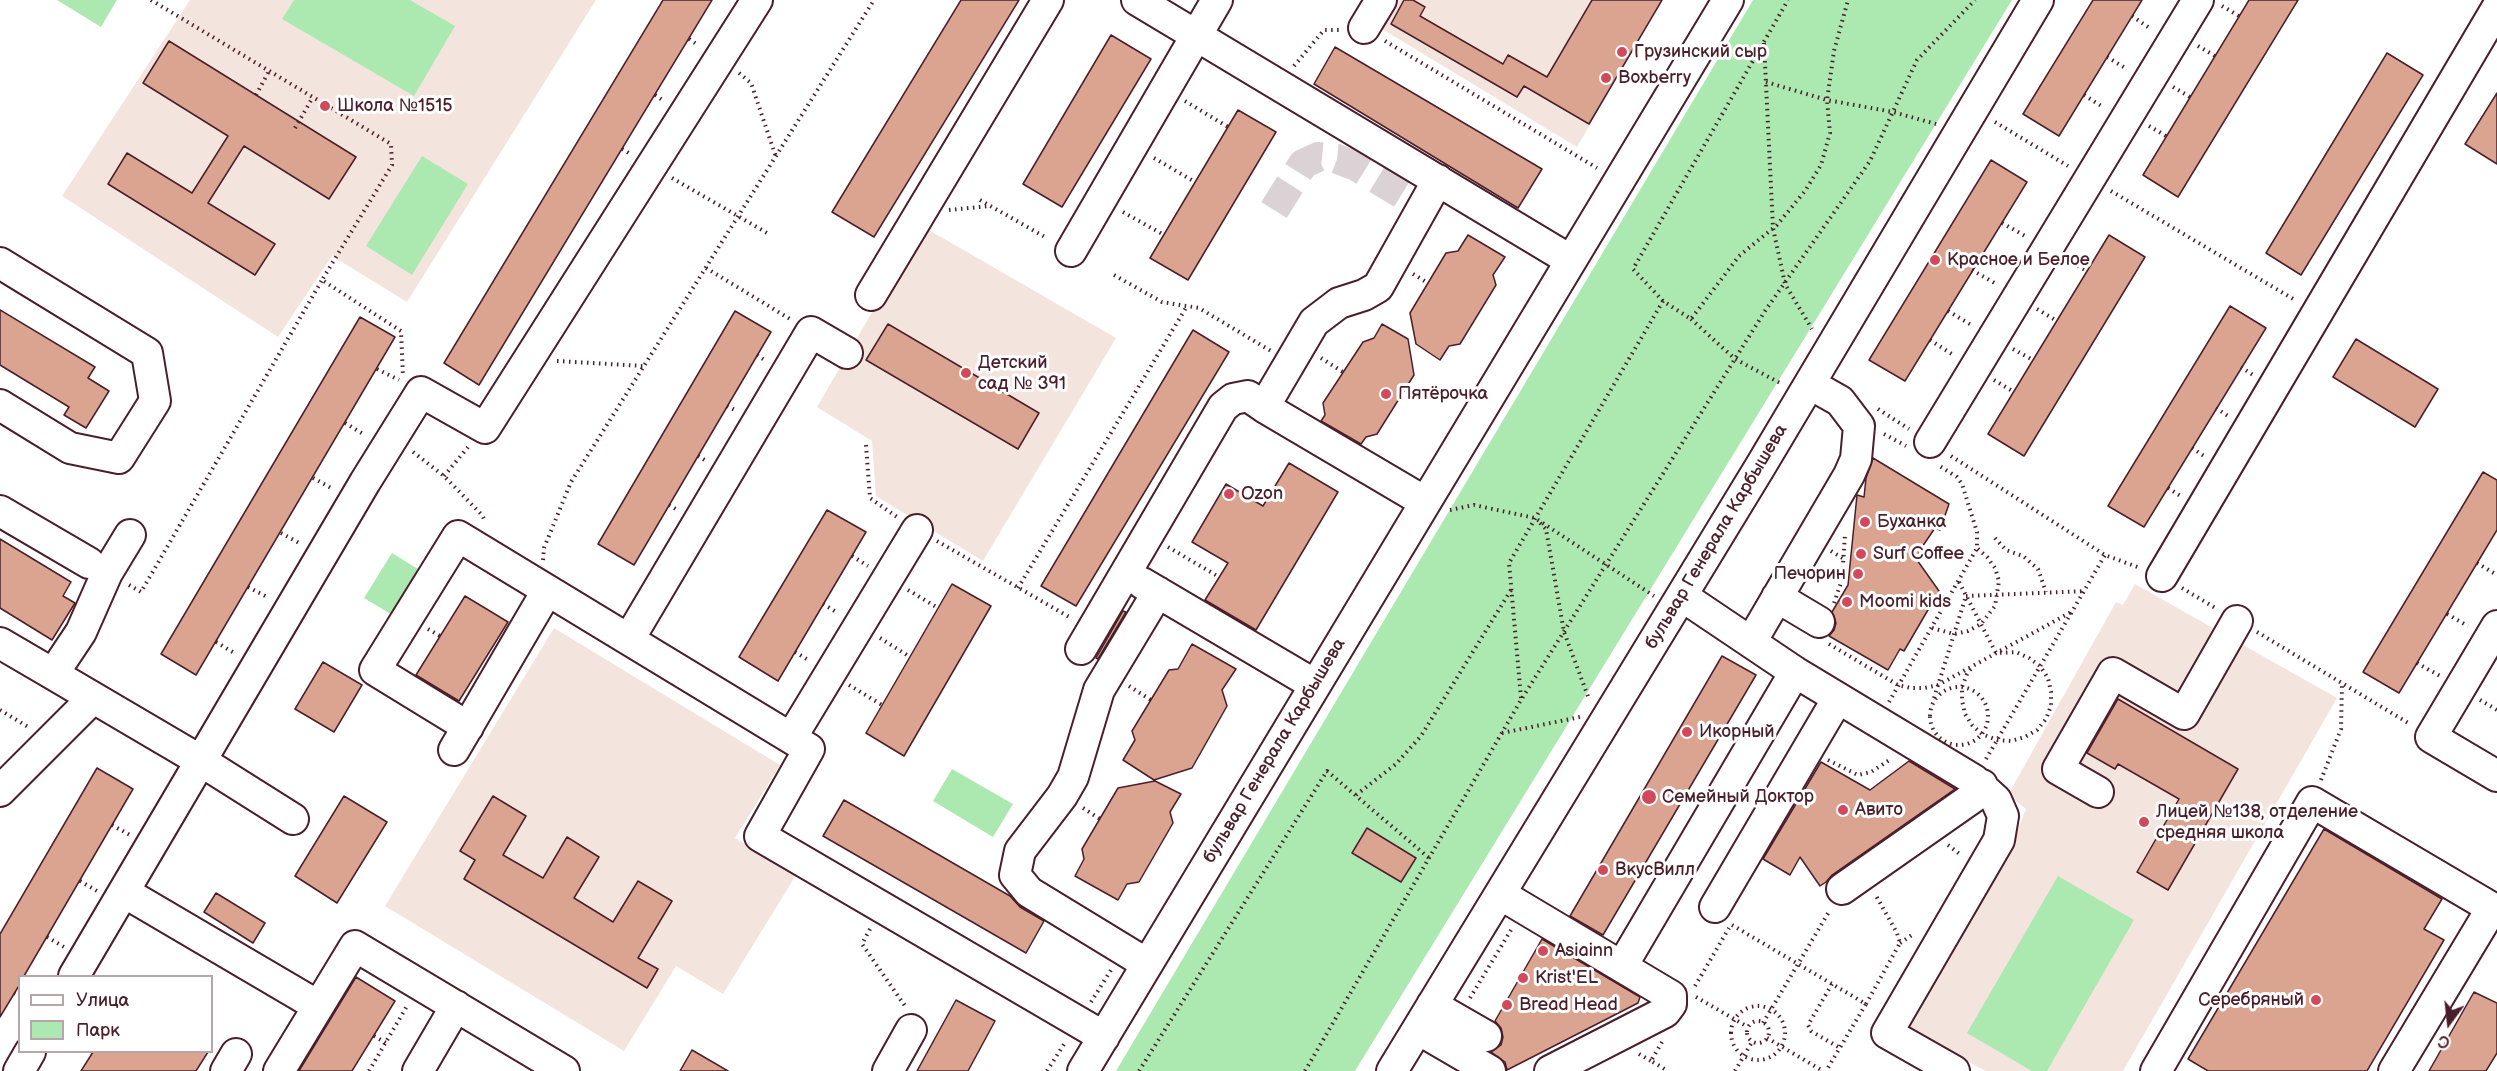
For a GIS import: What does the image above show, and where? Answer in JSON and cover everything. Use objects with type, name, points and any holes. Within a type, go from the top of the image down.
[{"type":"street","points":[[75,975],[421,392],[485,428],[757,0]]},
{"type":"street","points":[[871,295],[1048,0]]},
{"type":"street","points":[[1137,0],[1570,260]]},
{"type":"street","points":[[1071,251],[1217,0]]},
{"type":"street","points":[[1364,28],[1381,0]]},
{"type":"street","name":"бульвар Генерала Карбышева","points":[[1083,1071],[1728,0]]},
{"type":"street","name":"бульвар Генерала Карбышева","points":[[1392,1071],[1500,894],[1598,721],[1677,604],[2038,0]]},
{"type":"street","points":[[1925,451],[2090,178],[2209,3]]},
{"type":"street","points":[[2162,576],[2497,8]]},
{"type":"street","points":[[1264,407],[1314,322],[1340,303],[1364,295],[1378,286],[1413,200],[1438,180]]},
{"type":"street","points":[[0,263],[147,353],[155,401],[119,458],[70,448],[0,405]]},
{"type":"street","points":[[629,639],[811,332],[847,353]]},
{"type":"street","points":[[1751,642],[1849,475],[1856,459],[1859,426],[1840,401],[1812,380]]},
{"type":"street","points":[[1147,964],[1029,892],[1015,875],[1020,850],[1062,795],[1072,777],[1100,690],[1141,582],[1148,534],[1223,408],[1233,399],[1248,396],[1420,510]]},
{"type":"street","points":[[0,512],[98,568]]},
{"type":"street","points":[[791,738],[917,530]]},
{"type":"street","points":[[52,674],[81,632],[98,568],[130,535]]},
{"type":"street","points":[[544,589],[461,738],[375,670],[458,536],[809,749],[760,836],[1104,1036]]},
{"type":"street","points":[[1141,582],[1315,685]]},
{"type":"street","points":[[1124,611],[1141,582]]},
{"type":"street","points":[[1088,637],[1141,582]]},
{"type":"street","points":[[1777,597],[1823,622]]},
{"type":"street","points":[[1677,604],[1751,642],[1795,672],[1914,744],[1983,773],[2003,816],[1999,840],[1887,1033],[1953,1071]]},
{"type":"street","points":[[2098,792],[2058,769],[2113,673],[2184,714],[2237,621]]},
{"type":"street","points":[[2497,626],[2431,737],[2497,776]]},
{"type":"street","points":[[0,643],[201,761],[293,819]]},
{"type":"street","points":[[1623,966],[1795,672]]},
{"type":"street","points":[[0,791],[93,698]]},
{"type":"street","points":[[1723,916],[1808,749],[1838,698]]},
{"type":"street","points":[[1853,881],[1974,795],[1983,773]]},
{"type":"street","points":[[2156,1071],[2312,802],[2492,908],[2394,1071]]},
{"type":"street","points":[[124,892],[318,1006]]},
{"type":"street","points":[[1500,894],[1668,993],[1671,999],[1668,1009],[1550,1071]]},
{"type":"street","points":[[279,1071],[355,946],[564,1071]]},
{"type":"street","points":[[418,1071],[456,1006]]},
{"type":"street","points":[[1425,1017],[1486,1036]]},
{"type":"street","points":[[1425,1017],[1490,1071]]},
{"type":"street","points":[[888,1071],[911,1030]]},
{"type":"street","points":[[19,1071],[29,1053]]},
{"type":"path","points":[[98,568],[141,592],[322,280],[392,165],[391,144],[151,0]]},
{"type":"path","points":[[544,589],[544,548],[571,482],[874,0]]},
{"type":"path","points":[[1764,42],[1773,228],[1785,284],[1809,323],[1812,380],[1736,359],[1691,320],[1663,301],[1633,269],[1788,0]]},
{"type":"path","points":[[1691,320],[1739,256],[1773,228],[1805,191],[1821,165],[1830,133],[1827,100],[1834,51],[1848,0]]},
{"type":"path","points":[[1305,1071],[1521,700],[1736,359],[1870,161],[1917,60],[1975,0]]},
{"type":"path","points":[[2209,3],[2240,16]]},
{"type":"path","points":[[1279,85],[1324,30],[1364,28],[1618,181]]},
{"type":"path","points":[[720,58],[752,83],[776,157]]},
{"type":"path","points":[[256,95],[269,71]]},
{"type":"path","points":[[1766,82],[1827,100],[1893,112],[1960,132]]},
{"type":"path","points":[[1165,89],[1228,128]]},
{"type":"path","points":[[295,128],[313,97]]},
{"type":"path","points":[[1989,119],[2317,313]]},
{"type":"path","points":[[1132,145],[1195,182]]},
{"type":"path","points":[[651,166],[767,233]]},
{"type":"path","points":[[1101,200],[1164,235]]},
{"type":"path","points":[[980,201],[1045,237]]},
{"type":"path","points":[[920,213],[990,206]]},
{"type":"path","points":[[706,268],[811,332]]},
{"type":"path","points":[[1114,275],[1162,302],[1199,308],[1290,362]]},
{"type":"path","points":[[322,280],[401,331],[404,382]]},
{"type":"path","points":[[1521,700],[1509,563],[1663,301]]},
{"type":"path","points":[[1018,588],[1187,306]]},
{"type":"path","points":[[529,358],[643,366]]},
{"type":"path","points":[[393,437],[444,476],[485,428]]},
{"type":"path","points":[[1859,434],[1883,434],[1925,451],[1957,477],[1962,484],[1977,532],[1977,548],[1884,710]]},
{"type":"path","points":[[866,445],[870,498],[917,530],[1076,621],[1088,637]]},
{"type":"path","points":[[1420,510],[1474,505],[1535,518],[1649,592],[1677,604]]},
{"type":"path","points":[[1502,733],[1598,721],[1564,632],[1546,529],[1535,518]]},
{"type":"path","points":[[1846,523],[1842,580],[1838,595],[1823,622],[1898,685],[1911,688],[1938,685],[2073,611]]},
{"type":"path","points":[[1148,534],[1219,577]]},
{"type":"path","points":[[1995,538],[2006,550],[2023,556],[2038,569],[2046,592]]},
{"type":"path","points":[[1932,628],[1954,634],[1968,631],[1981,624],[1989,616],[1999,595],[1999,581],[1995,568],[1977,548]]},
{"type":"path","points":[[1983,773],[1997,740],[2105,555]]},
{"type":"path","points":[[2477,563],[2497,575]]},
{"type":"path","points":[[1959,582],[1996,653]]},
{"type":"path","points":[[1356,795],[1396,764],[1420,736],[1511,589]]},
{"type":"path","points":[[1966,596],[2085,591]]},
{"type":"path","points":[[1934,700],[1941,692],[1951,688],[1962,687],[1974,691],[1983,699],[1988,711],[1987,723],[1982,734],[1974,741],[1963,745],[1952,745],[1942,740],[1934,732],[1930,722],[1930,711],[1966,596]]},
{"type":"path","points":[[1975,665],[1967,674],[1962,687],[1965,714],[1972,725],[1982,734],[1997,740],[2011,741],[2025,737],[2037,730],[2046,719],[2051,706],[2048,678],[2040,666],[2029,658],[2016,652],[1996,653]]},
{"type":"path","points":[[2312,802],[2341,729],[2342,683]]},
{"type":"path","points":[[0,710],[51,741]]},
{"type":"path","points":[[1808,749],[1848,772],[1858,775],[1871,772],[1914,744]]},
{"type":"path","points":[[1139,1071],[1327,771],[1429,858]]},
{"type":"path","points":[[1763,1023],[1798,964],[1853,881],[1897,933],[1900,943],[1825,1071],[1767,1038]]},
{"type":"path","points":[[882,907],[862,944],[914,1020],[911,1030]]},
{"type":"path","points":[[1723,916],[1866,1004]]},
{"type":"path","points":[[1832,984],[1808,1025],[1811,1031],[1840,1048]]},
{"type":"path","points":[[369,1071],[420,985]]},
{"type":"path","points":[[14,993],[18,995]]},
{"type":"path","points":[[1690,994],[1748,1027]]},
{"type":"path","points":[[1751,1006],[1761,1006],[1772,1010],[1783,1023],[1785,1035],[1781,1046],[1777,1052],[1764,1059],[1751,1059],[1744,1056],[1733,1042],[1731,1031],[1734,1019],[1741,1011],[1751,1006]]},
{"type":"path","points":[[1756,1022],[1763,1023],[1769,1031],[1767,1038],[1759,1043],[1752,1042],[1747,1035],[1748,1027],[1756,1022]]},
{"type":"path","points":[[374,1036],[386,1043]]},
{"type":"path","points":[[1735,1071],[1752,1042]]},
{"type":"shaded area","name":"Школа №1515","points":[[190,0],[596,0],[407,302],[332,256],[278,337],[62,196]]},
{"type":"shaded area","points":[[1399,0],[1662,0],[1577,147],[1382,29]]},
{"type":"shaded area","name":"Детский сад № 391","points":[[922,226],[1116,338],[983,561],[876,496],[872,441],[817,407]]},
{"type":"shaded area","name":"Лицей №138, отделение средняя школа","points":[[2135,584],[2337,698],[2123,1071],[1985,1071],[1905,1025],[2016,834],[2026,809],[2008,795],[2116,602],[2123,605]]},
{"type":"shaded area","points":[[554,628],[780,765],[735,838],[796,875],[723,994],[676,966],[624,1051],[385,906]]},
{"type":"green space","points":[[57,0],[117,0],[101,27]]},
{"type":"green space","points":[[294,0],[410,0],[455,26],[414,96],[282,19]]},
{"type":"green space","points":[[1753,0],[2012,0],[1355,1071],[1116,1071]]},
{"type":"green space","points":[[422,156],[468,184],[412,275],[366,246]]},
{"type":"green space","points":[[392,553],[426,574],[399,619],[364,598]]},
{"type":"green space","points":[[952,769],[1013,804],[993,837],[933,801]]},
{"type":"green space","points":[[2058,876],[2134,920],[2047,1071],[2032,1071],[1967,1033]]},
{"type":"building","points":[[663,0],[712,0],[479,385],[444,363]]},
{"type":"building","points":[[961,0],[1019,0],[874,237],[832,212]]},
{"type":"building","points":[[1404,0],[1413,0],[1425,7],[1420,16],[1503,64],[1508,55],[1547,77],[1592,0],[1662,0],[1589,124],[1524,86],[1517,97],[1391,24]]},
{"type":"building","points":[[2093,0],[2142,0],[2059,136],[2023,114]]},
{"type":"building","points":[[2249,0],[2298,0],[2178,197],[2143,175]]},
{"type":"building","points":[[1111,35],[1151,59],[1062,207],[1023,184]]},
{"type":"building","points":[[169,41],[356,157],[329,199],[244,146],[208,203],[275,244],[255,275],[108,184],[127,153],[192,193],[228,136],[143,83]]},
{"type":"building","points":[[1335,47],[1542,169],[1518,208],[1314,84]]},
{"type":"building","points":[[2387,53],[2423,75],[2301,275],[2266,253]]},
{"type":"building","points":[[2497,93],[2497,164],[2465,144]]},
{"type":"building","points":[[1238,110],[1276,132],[1188,280],[1150,258]]},
{"type":"building","points":[[1991,160],[2027,182],[1905,381],[1869,360]]},
{"type":"building","points":[[1468,235],[1505,257],[1493,275],[1496,285],[1460,344],[1449,346],[1440,360],[1416,344],[1410,313],[1446,253],[1458,251]]},
{"type":"building","points":[[2109,235],[2145,257],[2024,456],[1988,434]]},
{"type":"building","points":[[2230,306],[2266,328],[2144,527],[2108,506]]},
{"type":"building","points":[[0,310],[95,367],[88,378],[109,391],[86,428],[64,415],[69,407],[0,365]]},
{"type":"building","points":[[735,311],[771,332],[634,565],[598,544]]},
{"type":"building","points":[[360,317],[395,337],[196,675],[161,654]]},
{"type":"building","points":[[888,324],[1039,413],[1018,449],[866,360]]},
{"type":"building","points":[[1382,324],[1408,339],[1414,375],[1377,434],[1366,437],[1361,444],[1321,421],[1325,415],[1323,403],[1363,342],[1374,338]]},
{"type":"building","points":[[1193,330],[1229,352],[1076,606],[1041,586]]},
{"type":"building","points":[[2356,339],[2438,389],[2415,427],[2333,377]]},
{"type":"building","points":[[1873,458],[1949,504],[1940,530],[1935,528],[1920,550],[1917,560],[1939,591],[1904,651],[1900,649],[1888,670],[1829,636],[1836,623],[1832,612],[1848,585],[1857,495],[1864,497],[1866,478]]},
{"type":"building","points":[[1289,463],[1338,492],[1256,630],[1205,600],[1228,563],[1192,542],[1226,484],[1263,506]]},
{"type":"building","points":[[2483,472],[2497,480],[2497,530],[2399,693],[2363,672]]},
{"type":"building","points":[[827,510],[866,532],[778,681],[739,657]]},
{"type":"building","points":[[0,539],[71,582],[63,596],[75,603],[52,640],[0,608]]},
{"type":"building","points":[[952,584],[991,606],[904,756],[866,733]]},
{"type":"building","points":[[465,596],[508,622],[459,701],[416,675]]},
{"type":"building","points":[[1123,611],[1126,612],[1098,659],[1096,658]]},
{"type":"building","points":[[1192,644],[1236,669],[1222,690],[1227,706],[1192,768],[1154,780],[1123,760],[1135,740],[1132,731],[1169,670],[1178,669]]},
{"type":"building","points":[[1722,656],[1756,675],[1603,935],[1570,916]]},
{"type":"building","points":[[323,662],[362,685],[334,732],[295,709]]},
{"type":"building","points":[[2118,699],[2238,769],[2168,890],[2137,872],[2179,799],[2118,764],[2115,769],[2087,753]]},
{"type":"building","points":[[1909,761],[1955,789],[1832,875],[1826,882],[1820,886],[1800,857],[1790,875],[1763,859],[1821,762],[1870,790]]},
{"type":"building","points":[[97,768],[133,789],[25,975],[18,975],[18,987],[0,1017],[0,934]]},
{"type":"building","points":[[1155,781],[1181,794],[1170,812],[1173,823],[1139,882],[1127,884],[1118,900],[1075,876],[1084,859],[1082,849],[1118,788]]},
{"type":"building","points":[[344,796],[387,822],[337,903],[295,876]]},
{"type":"building","points":[[493,796],[526,816],[503,855],[543,878],[567,837],[599,857],[574,898],[613,922],[638,881],[672,901],[638,958],[658,969],[647,988],[464,879],[475,860],[460,851]]},
{"type":"building","points":[[844,800],[1010,896],[1020,907],[1044,921],[1026,953],[823,836]]},
{"type":"building","points":[[1367,828],[1416,858],[1401,882],[1352,853]]},
{"type":"building","name":"Серебряный","points":[[2324,829],[2442,899],[2424,929],[2444,940],[2367,1071],[2208,1071],[2188,1059]]},
{"type":"building","points":[[216,893],[265,923],[253,943],[204,912]]},
{"type":"building","points":[[1542,939],[1640,997],[1638,1003],[1507,1070],[1505,1062],[1491,1052],[1501,1045],[1503,1037],[1501,1028],[1495,1021]]},
{"type":"building","points":[[356,977],[395,1001],[352,1071],[299,1071]]},
{"type":"building","points":[[2474,992],[2497,1003],[2497,1053],[2486,1071],[2429,1071]]},
{"type":"building","points":[[956,1000],[995,1021],[968,1071],[917,1071]]},
{"type":"building","points":[[692,1050],[728,1071],[680,1071]]},
{"type":"building","points":[[92,1053],[207,1053],[196,1071],[81,1071]]},
{"type":"tunnel","points":[[1274,210],[1303,164],[1318,157],[1337,159],[1356,166],[1402,194]]},
{"type":"place","name":"Грузинский сыр","points":[[1622,52]]},
{"type":"place","name":"Boxberry","points":[[1606,78]]},
{"type":"place","name":"Школа №1515","points":[[325,106]]},
{"type":"place","name":"Красное и Белое","points":[[1935,260]]},
{"type":"place","name":"Детский сад № 391","points":[[966,373]]},
{"type":"place","name":"Пятёрочка","points":[[1386,394]]},
{"type":"place","name":"Ozon","points":[[1229,494]]},
{"type":"place","name":"Буханка","points":[[1865,522]]},
{"type":"place","name":"Surf Coffee","points":[[1861,554]]},
{"type":"place","name":"Печорин","points":[[1858,574]]},
{"type":"place","name":"Moomi kids","points":[[1847,602]]},
{"type":"place","name":"Икорный","points":[[1687,732]]},
{"type":"place","name":"Семейный Доктор","points":[[1649,797]]},
{"type":"place","name":"Авито","points":[[1843,810]]},
{"type":"place","name":"Лицей №138, отделение средняя школа","points":[[2144,822]]},
{"type":"place","name":"ВкусВилл","points":[[1603,870]]},
{"type":"place","name":"Asiainn","points":[[1543,951]]},
{"type":"place","name":"Krist'EL","points":[[1523,978]]},
{"type":"place","name":"Серебряный","points":[[2316,1000]]},
{"type":"place","name":"Bread Head","points":[[1507,1005]]}]
